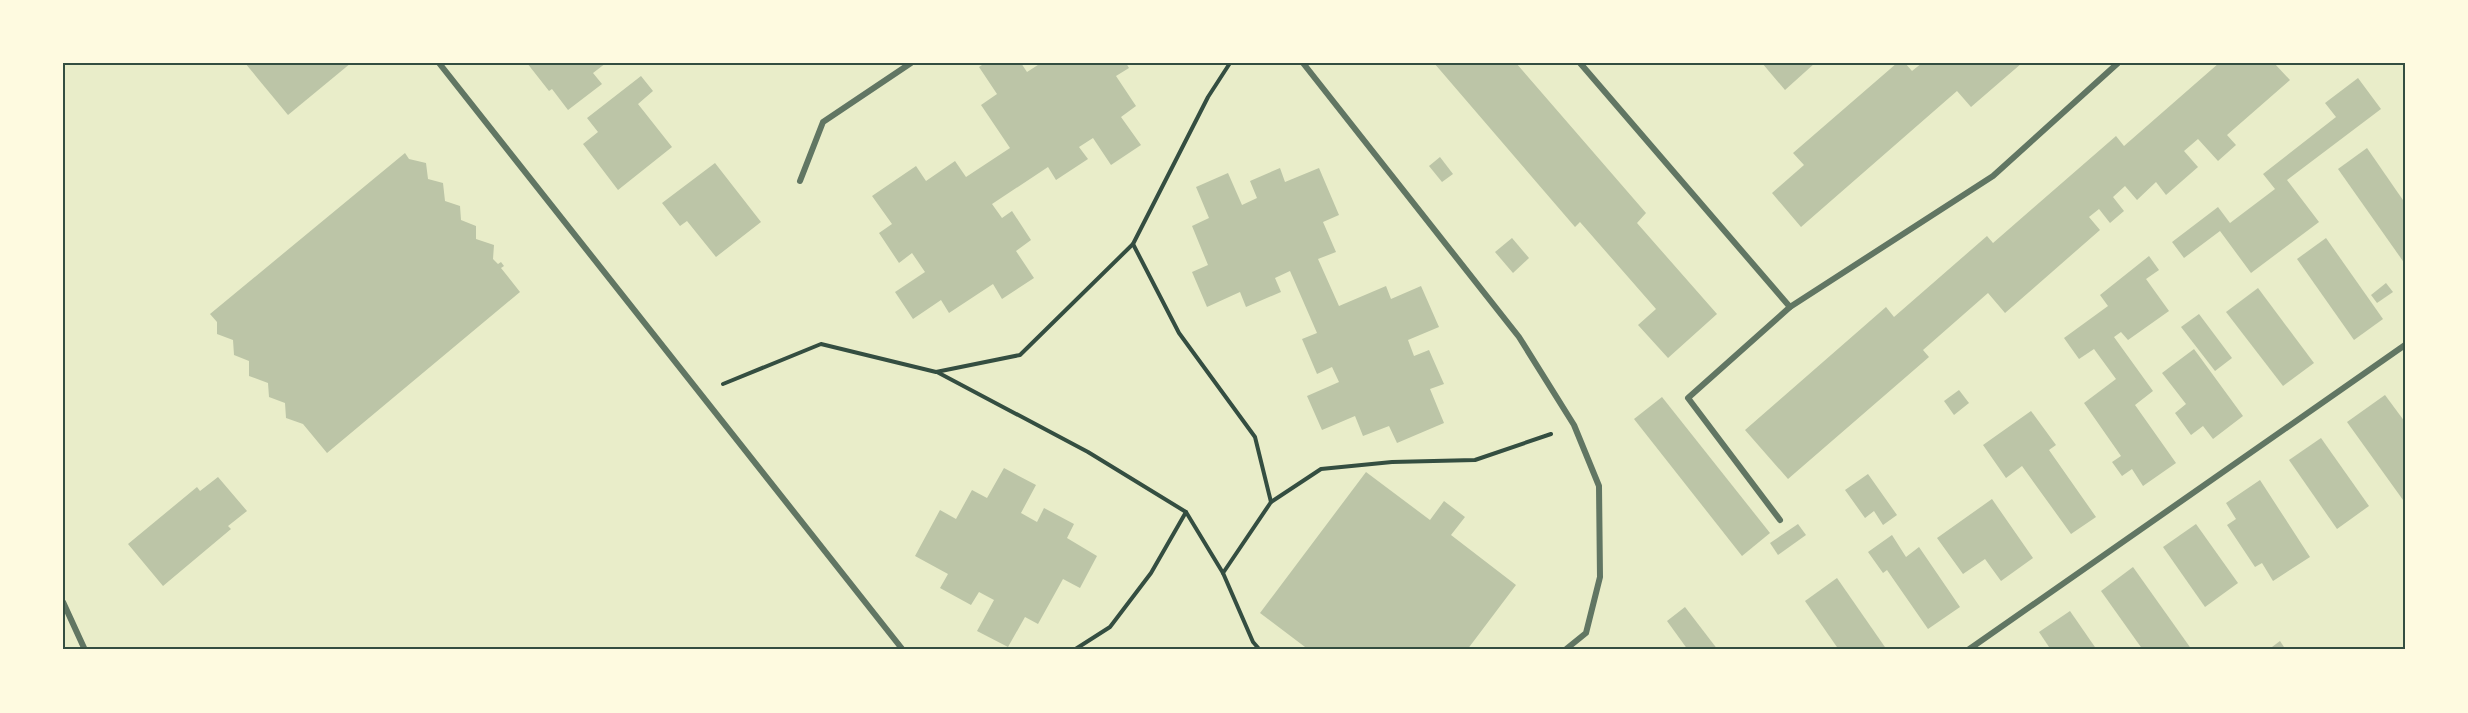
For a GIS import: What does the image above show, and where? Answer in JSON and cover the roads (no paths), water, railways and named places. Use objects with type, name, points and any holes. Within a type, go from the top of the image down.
[{"type":"street","points":[[439,63],[903,650]]},
{"type":"street","points":[[800,181],[823,122],[911,63]]},
{"type":"street","points":[[1303,63],[1519,337],[1574,426],[1599,486],[1600,578],[1586,633],[1565,650]]},
{"type":"street","points":[[1580,63],[1790,308]]},
{"type":"street","points":[[1779,520],[1688,398],[1790,308],[1993,176],[2118,63]]},
{"type":"street","points":[[1968,650],[2405,345]]},
{"type":"street","points":[[63,602],[84,650]]}]
